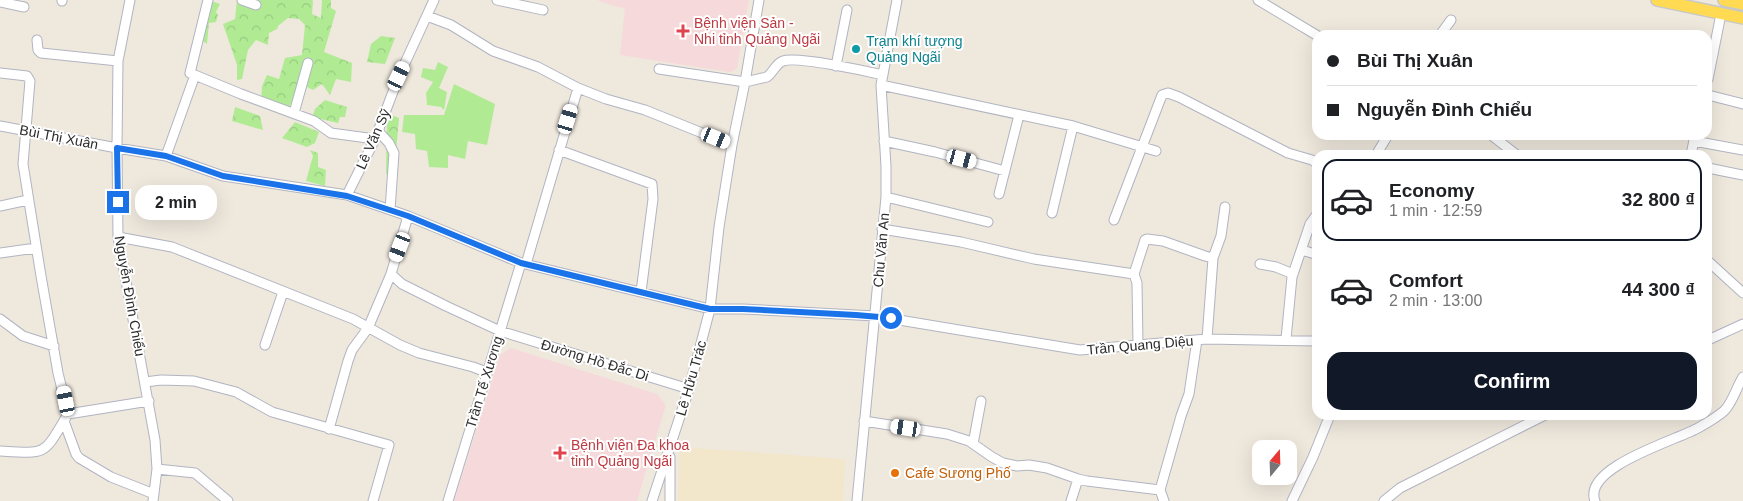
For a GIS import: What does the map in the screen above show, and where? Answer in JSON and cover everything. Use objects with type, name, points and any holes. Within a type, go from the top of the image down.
[{"type":"main road","points":[[1657,0],[1743,18]]},
{"type":"main road","points":[[1722,14],[1724,0],[1743,4]]},
{"type":"street","name":"Nguyễn Đình Chiểu","points":[[130,0],[118,61],[118,237],[155,440],[157,469],[154,497]]},
{"type":"street","points":[[208,0],[190,72],[241,94],[314,120],[331,133],[376,135],[389,143],[394,153],[390,210]]},
{"type":"street","points":[[242,0],[256,5]]},
{"type":"street","name":"Lê Văn Sỹ","points":[[347,196],[376,135],[399,76],[434,0]]},
{"type":"street","points":[[497,0],[543,10]]},
{"type":"street","name":"Lê Hữu Trác","points":[[652,501],[689,389],[710,309],[719,227],[732,145],[759,0]]},
{"type":"street","name":"Chu Văn An","points":[[857,501],[886,198],[882,85],[897,0]]},
{"type":"street","points":[[1258,0],[1312,32]]},
{"type":"street","points":[[0,2],[24,7]]},
{"type":"street","points":[[836,66],[847,10]]},
{"type":"street","points":[[1712,60],[1722,14]]},
{"type":"street","points":[[427,16],[451,25],[493,51],[538,68],[578,88],[606,99],[645,110],[732,145]]},
{"type":"street","points":[[1444,30],[1451,20]]},
{"type":"street","points":[[37,40],[38,50],[42,53],[118,61]]},
{"type":"street","points":[[659,69],[745,82],[767,77],[776,64],[786,60],[796,60],[883,75]]},
{"type":"street","points":[[294,113],[308,63]]},
{"type":"street","points":[[0,73],[27,76],[30,81],[23,164],[58,373],[64,390],[66,417],[76,454],[84,462],[111,477],[154,497]]},
{"type":"street","points":[[166,156],[195,75]]},
{"type":"street","points":[[882,85],[1073,126],[1156,151]]},
{"type":"street","name":"Trần Tế Xương","points":[[448,501],[486,372],[524,263],[578,88]]},
{"type":"street","points":[[1114,220],[1162,95],[1168,93],[1288,153],[1312,160]]},
{"type":"street","points":[[1712,96],[1743,104]]},
{"type":"street","points":[[999,194],[1019,115]]},
{"type":"street","name":"Bùi Thị Xuân","points":[[0,126],[166,156],[223,176],[347,196],[408,216],[524,263],[710,309],[875,316]]},
{"type":"street","points":[[1052,213],[1073,126]]},
{"type":"street","points":[[1498,140],[1510,150]]},
{"type":"street","points":[[1703,140],[1743,150]]},
{"type":"street","points":[[884,141],[935,152],[1005,171]]},
{"type":"street","points":[[559,150],[652,184],[653,199],[641,292]]},
{"type":"street","points":[[1712,169],[1743,175]]},
{"type":"street","points":[[886,198],[988,222]]},
{"type":"street","points":[[0,206],[28,200]]},
{"type":"street","points":[[1207,338],[1213,258],[1221,236],[1225,207]]},
{"type":"street","points":[[329,429],[352,350],[368,328],[391,274],[408,216]]},
{"type":"street","points":[[1286,339],[1293,274],[1312,221]]},
{"type":"street","points":[[882,229],[961,242],[1034,259],[1134,274]]},
{"type":"street","points":[[118,237],[172,247],[330,309],[419,353],[486,372]]},
{"type":"street","points":[[1138,345],[1137,283],[1134,274],[1145,240],[1163,241],[1213,258]]},
{"type":"street","points":[[0,253],[36,248]]},
{"type":"street","points":[[1302,250],[1312,253]]},
{"type":"street","points":[[1260,264],[1276,267],[1293,274]]},
{"type":"street","points":[[1712,264],[1743,293]]},
{"type":"street","name":"Đường Hồ Đắc Di","points":[[391,274],[402,284],[500,331],[689,389]]},
{"type":"street","points":[[265,345],[283,292]]},
{"type":"street","name":"Trần Quang Diệu","points":[[875,316],[1080,350],[1207,338],[1312,341]]},
{"type":"street","points":[[0,319],[23,336],[54,346]]},
{"type":"street","points":[[1712,338],[1743,324]]},
{"type":"street","points":[[1164,501],[1160,490],[1189,394],[1197,340]]},
{"type":"street","points":[[1712,419],[1725,410],[1743,377]]},
{"type":"street","points":[[145,382],[161,380],[194,381],[236,392],[272,412],[388,444],[372,501]]},
{"type":"street","points":[[0,451],[34,453],[44,450],[51,443],[66,417],[149,401]]},
{"type":"street","points":[[973,444],[981,401]]},
{"type":"street","points":[[1292,501],[1328,420]]},
{"type":"street","points":[[1384,501],[1400,488],[1535,420]]},
{"type":"street","points":[[1595,501],[1593,496],[1595,488],[1600,480],[1614,467],[1644,451],[1698,428],[1711,420]]},
{"type":"street","points":[[864,421],[947,434],[969,441],[1003,463],[1048,468],[1078,479],[1110,485],[1160,490]]},
{"type":"street","name":"Lê Hữu Trác","points":[[670,446],[670,501]]},
{"type":"street","points":[[157,469],[195,473],[228,501]]},
{"type":"street","points":[[1071,501],[1078,479]]},
{"type":"shaded area","name":"Bệnh viện Sản - Nhi tỉnh Quảng Ngãi","points":[[597,0],[749,0],[737,68],[729,72],[620,55],[625,8]]},
{"type":"shaded area","name":"Bệnh viện Đa khoa tỉnh Quảng Ngãi","points":[[511,348],[657,394],[666,405],[637,501],[454,501],[500,355]]},
{"type":"shaded area","points":[[680,447],[845,459],[843,501],[678,501]]},
{"type":"green space","points":[[208,0],[220,4],[216,12],[218,15],[216,22],[209,23],[207,44],[196,37]]},
{"type":"green space","points":[[237,0],[253,9],[255,4],[250,0],[312,0],[312,14],[321,18],[322,0],[331,0],[331,8],[336,11],[324,52],[352,63],[351,82],[336,79],[330,95],[322,84],[313,90],[305,86],[298,103],[291,102],[289,112],[261,103],[262,86],[267,75],[279,79],[285,58],[302,55],[305,25],[299,19],[288,18],[277,29],[269,33],[268,45],[256,40],[248,50],[242,79],[237,80],[237,65],[223,24],[235,19]]},
{"type":"green space","points":[[381,36],[395,38],[385,64],[367,62],[371,44]]},
{"type":"green space","points":[[438,62],[448,67],[439,88],[447,92],[444,110],[441,107],[427,105],[426,93],[433,82],[421,77],[423,68],[435,70]]},
{"type":"green space","points":[[454,84],[495,104],[487,145],[468,141],[465,159],[448,155],[448,168],[429,167],[427,151],[416,149],[415,134],[402,132],[404,115],[444,115]]},
{"type":"green space","points":[[325,100],[347,107],[345,117],[340,117],[338,123],[321,119],[319,126],[311,121],[315,109]]},
{"type":"green space","points":[[235,107],[260,116],[263,130],[232,121]]},
{"type":"green space","points":[[387,113],[399,118],[394,174],[386,174]]},
{"type":"green space","points":[[295,122],[319,132],[315,143],[307,147],[282,138]]},
{"type":"green space","points":[[310,150],[318,153],[318,167],[326,170],[325,186],[306,181],[313,156]]},
{"type":"place","name":"Bệnh viện Sản - Nhi tỉnh Quảng Ngãi","points":[[683,31]]},
{"type":"place","name":"Trạm khí tượng Quảng Ngãi","points":[[856,49]]},
{"type":"place","name":"Bệnh viện Đa khoa tỉnh Quảng Ngãi","points":[[560,453]]},
{"type":"place","name":"Cafe Sương Phố","points":[[895,473]]},
{"type":"route","points":[[118,202],[117,148],[166,156],[223,176],[347,196],[408,216],[521,263],[710,309],[743,309],[891,318]]}]
